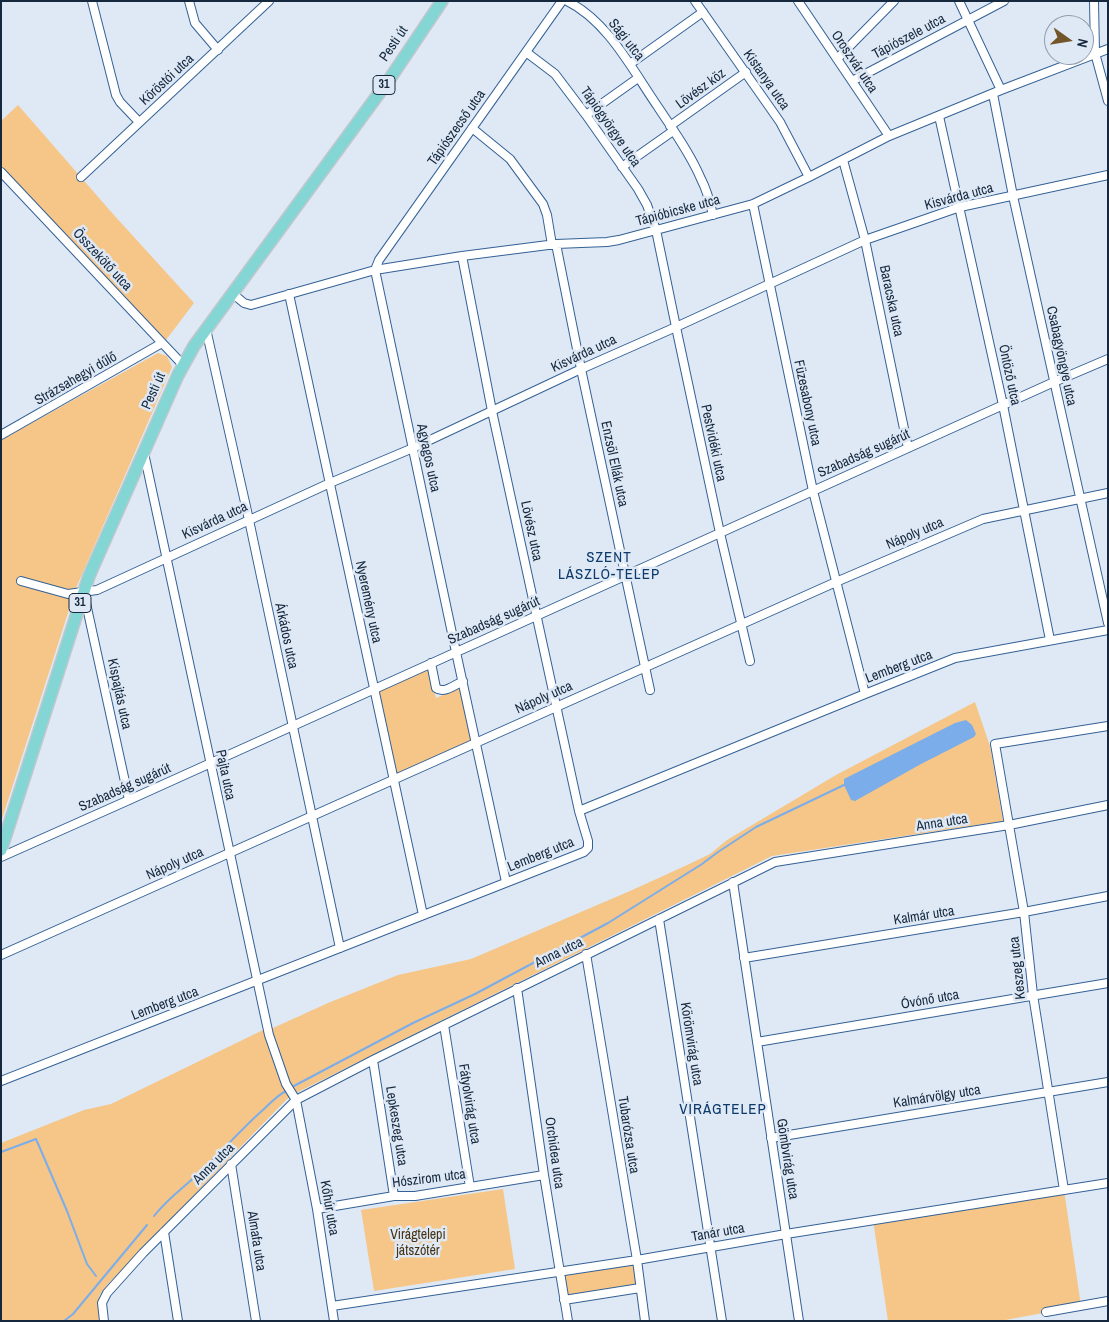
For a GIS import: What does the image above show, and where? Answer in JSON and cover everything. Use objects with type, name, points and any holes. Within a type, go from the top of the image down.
[{"type":"main road","name":"Pesti út","points":[[1,850],[89,576],[183,365],[194,346],[232,293],[391,77],[442,1]]},
{"type":"street","points":[[92,1],[116,95],[139,122]]},
{"type":"street","points":[[189,1],[195,23],[218,50]]},
{"type":"street","name":"Köröstói utca","points":[[81,177],[269,1]]},
{"type":"street","name":"Tápiószecső utca","points":[[375,270],[378,260],[562,1]]},
{"type":"street","name":"Sági utca","points":[[567,1],[586,14],[610,36],[630,64],[693,161],[708,196],[713,215]]},
{"type":"street","name":"Kistanya utca","points":[[695,1],[780,122],[809,177]]},
{"type":"street","name":"Oroszvár utca","points":[[798,1],[889,136]]},
{"type":"street","points":[[837,59],[894,1]]},
{"type":"street","points":[[959,1],[1001,90]]},
{"type":"street","name":"Tápiószele utca","points":[[852,81],[1004,1]]},
{"type":"street","points":[[1094,1],[1095,53],[1108,101]]},
{"type":"street","points":[[630,64],[703,12]]},
{"type":"street","name":"Tápióbicske utca","points":[[232,293],[244,303],[251,305],[375,270],[462,256],[554,245],[613,241],[753,204],[889,136],[1108,49]]},
{"type":"street","name":"Tápiógyörgye utca","points":[[526,52],[555,74],[586,115],[638,189],[656,230]]},
{"type":"street","name":"Lövész köz","points":[[672,129],[746,72]]},
{"type":"street","name":"Sági utca","points":[[586,115],[638,78]]},
{"type":"street","name":"Csabagyöngye utca","points":[[993,94],[1013,196],[1108,623]]},
{"type":"street","name":"Öntöző utca","points":[[939,116],[1003,405],[1050,640]]},
{"type":"street","name":"Enzsöl Ellák utca","points":[[472,128],[510,159],[543,204],[547,215],[650,690]]},
{"type":"street","points":[[622,167],[672,129]]},
{"type":"street","name":"Baracska utca","points":[[843,160],[865,240],[908,448]]},
{"type":"street","name":"Összekötő utca","points":[[1,172],[183,365]]},
{"type":"street","name":"Kisvárda utca","points":[[21,581],[68,594],[102,588],[330,483],[413,448],[581,368],[676,327],[865,240],[960,207],[1108,175]]},
{"type":"street","name":"Füzesabony utca","points":[[753,204],[813,491],[865,694]]},
{"type":"street","name":"Pestvidéki utca","points":[[656,230],[720,533],[750,661]]},
{"type":"street","name":"Lövész utca","points":[[462,256],[492,411],[579,811]]},
{"type":"street","name":"Agyagos utca","points":[[375,270],[462,677]]},
{"type":"street","name":"Nyeremény utca","points":[[289,294],[423,915]]},
{"type":"street","name":"Árkádos utca","points":[[206,329],[249,520],[340,948]]},
{"type":"street","name":"Strázsahegyi dűlő","points":[[1,435],[162,343]]},
{"type":"street","name":"Szabadság sugárút","points":[[1,856],[1054,382],[1108,360]]},
{"type":"street","name":"Pajta utca","points":[[144,451],[268,1035],[286,1084],[295,1099]]},
{"type":"street","name":"Nápoly utca","points":[[1,956],[740,624],[983,519],[1108,494]]},
{"type":"street","name":"Kispajtás utca","points":[[84,592],[129,800]]},
{"type":"street","name":"Lemberg utca","points":[[1,1081],[584,852],[588,848],[588,841],[579,811],[865,694],[956,658],[1108,630]]},
{"type":"street","points":[[431,663],[436,688],[439,690],[443,691],[462,677],[506,882]]},
{"type":"street","name":"Keszeg utca","points":[[1064,1190],[1033,996],[1024,912],[995,744],[1108,726]]},
{"type":"street","name":"Anna utca","points":[[104,1321],[102,1302],[107,1293],[143,1253],[295,1099],[775,862],[1009,826],[1108,806]]},
{"type":"street","name":"Gömbvirág utca","points":[[733,882],[799,1321]]},
{"type":"street","name":"Kalmár utca","points":[[744,958],[1024,912],[1108,896]]},
{"type":"street","name":"Körömvirág utca","points":[[660,919],[722,1321]]},
{"type":"street","name":"Tubarózsa utca","points":[[586,954],[646,1321]]},
{"type":"street","name":"Óvónő utca","points":[[757,1042],[1108,984]]},
{"type":"street","name":"Orchidea utca","points":[[517,988],[544,1175],[568,1321]]},
{"type":"street","name":"Fátyolvirág utca","points":[[444,1025],[470,1187]]},
{"type":"street","name":"Lepkeszeg utca","points":[[373,1060],[394,1196]]},
{"type":"street","name":"Kalmárvölgy utca","points":[[771,1138],[1108,1082]]},
{"type":"street","name":"Kőhúr utca","points":[[295,1099],[317,1210],[334,1321]]},
{"type":"street","name":"Almafa utca","points":[[231,1164],[256,1321]]},
{"type":"street","name":"Hószirom utca","points":[[317,1210],[394,1196],[415,1196],[544,1175]]},
{"type":"street","name":"Tanár utca","points":[[332,1306],[636,1260],[786,1234],[1108,1183]]},
{"type":"street","points":[[164,1232],[178,1321]]},
{"type":"street","points":[[564,1300],[640,1288]]},
{"type":"street","points":[[1046,1312],[1108,1301]]},
{"type":"green space","points":[[18,105],[194,303],[166,340],[1,167],[1,121]]},
{"type":"green space","points":[[158,353],[167,356],[172,367],[76,588],[1,822],[1,440]]},
{"type":"green space","points":[[429,668],[436,698],[461,687],[474,739],[395,774],[378,695],[381,689]]},
{"type":"green space","points":[[975,702],[990,746],[1003,821],[772,856],[300,1091],[287,1099],[107,1285],[99,1296],[98,1312],[100,1321],[1,1321],[1,1143],[84,1110],[111,1104],[263,1030],[273,1028],[328,1003],[398,975],[471,959],[630,891],[710,854],[727,840],[836,775]]},
{"type":"green space","name":"Virágtelepi játszótér","points":[[503,1189],[515,1269],[374,1291],[361,1210]]},
{"type":"green space","points":[[1064,1190],[1081,1306],[1000,1321],[888,1321],[873,1220]]},
{"type":"green space","points":[[631,1264],[635,1275],[634,1286],[566,1295],[565,1273]]},
{"type":"water","points":[[966,720],[972,725],[976,734],[974,737],[855,801],[851,800],[844,785],[844,779],[955,723]]},
{"type":"waterway","points":[[292,1087],[413,1023],[475,994],[608,923],[702,864],[756,827],[844,785]]},
{"type":"waterway","points":[[154,1216],[275,1098],[288,1090]]},
{"type":"waterway","points":[[1,1152],[36,1139],[67,1211],[87,1264],[96,1276]]},
{"type":"waterway","points":[[64,1321],[73,1314],[147,1225]]},
{"type":"district","name":"SZENT LÁSZLÓ-TELEP","points":[[609,566]]},
{"type":"district","name":"VIRÁGTELEP","points":[[723,1110]]}]
